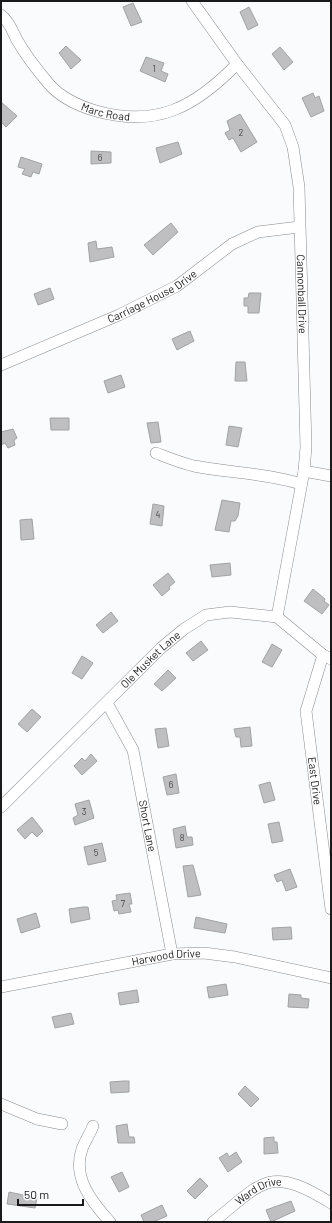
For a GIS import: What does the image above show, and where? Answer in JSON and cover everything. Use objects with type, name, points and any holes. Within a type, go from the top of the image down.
[{"type":"street","name":"Cannonball Drive","points":[[192,1],[236,64],[284,125],[293,147],[299,187],[306,446],[304,471],[277,617]]},
{"type":"street","name":"Marc Road","points":[[1,15],[8,20],[17,40],[51,86],[72,102],[110,115],[144,117],[165,114],[195,100],[222,79],[236,64]]},
{"type":"street","name":"Carriage House Drive","points":[[1,365],[119,315],[178,286],[232,244],[258,232],[299,227]]},
{"type":"street","points":[[156,453],[180,463],[281,478],[301,484]]},
{"type":"street","points":[[304,471],[331,476]]},
{"type":"street","name":"Ole Musket Lane","points":[[1,807],[161,648],[184,629],[206,615],[230,612],[277,617]]},
{"type":"street","points":[[277,617],[327,657]]},
{"type":"street","name":"East Drive","points":[[327,657],[306,711],[331,909]]},
{"type":"street","name":"Short Lane","points":[[107,703],[133,750],[172,954]]},
{"type":"street","name":"Harwood Drive","points":[[1,987],[172,954],[204,953],[235,957],[331,978]]},
{"type":"street","points":[[1,1104],[37,1119],[62,1124]]},
{"type":"street","points":[[93,1126],[82,1150],[80,1166],[82,1182],[91,1199],[110,1222]]},
{"type":"street","name":"Ward Drive","points":[[213,1222],[253,1190],[267,1182],[280,1180],[297,1184],[331,1202]]},
{"type":"building","points":[[133,3],[142,22],[131,26],[123,7]]},
{"type":"building","points":[[249,7],[258,25],[248,30],[240,12]]},
{"type":"building","points":[[66,46],[81,60],[71,69],[59,53]]},
{"type":"building","points":[[280,47],[293,62],[284,70],[272,54]]},
{"type":"building","points":[[146,57],[164,63],[161,71],[168,74],[165,82],[140,71]]},
{"type":"building","points":[[313,93],[315,98],[319,96],[324,111],[311,117],[302,98]]},
{"type":"building","points":[[1,102],[17,116],[6,127],[1,122]]},
{"type":"building","points":[[240,114],[257,142],[241,152],[233,138],[229,140],[225,133],[230,130],[227,121]]},
{"type":"building","points":[[178,142],[182,154],[160,163],[156,148]]},
{"type":"building","points":[[91,151],[111,152],[111,163],[91,164]]},
{"type":"building","points":[[21,157],[42,164],[39,174],[33,172],[31,177],[22,174],[25,169],[18,167]]},
{"type":"building","points":[[171,223],[178,232],[153,255],[144,245]]},
{"type":"building","points":[[96,241],[97,249],[112,247],[114,257],[90,262],[88,243]]},
{"type":"building","points":[[50,288],[54,299],[38,305],[34,294]]},
{"type":"building","points":[[249,293],[261,293],[259,313],[248,313],[248,306],[244,306],[244,298],[248,298]]},
{"type":"building","points":[[190,331],[194,341],[177,350],[172,339]]},
{"type":"building","points":[[236,362],[245,362],[247,381],[235,381]]},
{"type":"building","points":[[121,375],[125,387],[108,393],[104,381]]},
{"type":"building","points":[[50,418],[69,418],[69,430],[51,430]]},
{"type":"building","points":[[158,422],[161,442],[151,443],[147,423]]},
{"type":"building","points":[[229,426],[242,428],[238,447],[226,445]]},
{"type":"building","points":[[13,429],[17,438],[14,440],[15,445],[8,448],[5,443],[1,445],[1,432]]},
{"type":"building","points":[[222,500],[240,503],[238,516],[235,521],[231,521],[229,532],[215,530]]},
{"type":"building","points":[[153,504],[164,506],[162,526],[150,524]]},
{"type":"building","points":[[32,519],[34,539],[21,540],[20,520]]},
{"type":"building","points":[[230,563],[231,575],[212,577],[210,565]]},
{"type":"building","points":[[168,573],[175,582],[162,596],[153,585]]},
{"type":"building","points":[[313,589],[325,599],[324,601],[329,605],[322,614],[304,601]]},
{"type":"building","points":[[111,612],[118,621],[103,633],[96,625]]},
{"type":"building","points":[[201,641],[208,650],[193,661],[186,653]]},
{"type":"building","points":[[272,644],[282,650],[272,667],[262,662]]},
{"type":"building","points":[[82,656],[93,663],[82,679],[72,673]]},
{"type":"building","points":[[168,670],[176,678],[162,691],[154,684]]},
{"type":"building","points":[[32,709],[41,717],[27,732],[18,724]]},
{"type":"building","points":[[250,727],[252,746],[241,747],[240,737],[236,737],[234,729]]},
{"type":"building","points":[[166,728],[169,746],[158,748],[155,729]]},
{"type":"building","points":[[91,754],[97,761],[82,775],[74,766],[82,758],[85,761]]},
{"type":"building","points":[[176,774],[179,793],[167,795],[163,777]]},
{"type":"building","points":[[270,782],[275,800],[264,803],[259,785]]},
{"type":"building","points":[[89,800],[94,818],[75,825],[73,818],[78,815],[75,804]]},
{"type":"building","points":[[32,817],[43,831],[37,837],[32,832],[25,839],[17,830]]},
{"type":"building","points":[[279,822],[283,841],[272,843],[268,824]]},
{"type":"building","points":[[185,826],[187,837],[192,837],[193,845],[176,848],[173,829]]},
{"type":"building","points":[[102,843],[106,861],[88,865],[84,847]]},
{"type":"building","points":[[193,865],[201,895],[188,897],[183,866]]},
{"type":"building","points":[[290,869],[297,887],[286,891],[282,880],[277,882],[274,875]]},
{"type":"building","points":[[130,893],[132,904],[129,904],[131,912],[119,914],[118,910],[114,911],[112,901],[117,900],[116,895]]},
{"type":"building","points":[[88,907],[90,919],[71,923],[69,909]]},
{"type":"building","points":[[36,913],[40,927],[21,933],[17,919]]},
{"type":"building","points":[[196,917],[227,924],[225,933],[194,928]]},
{"type":"building","points":[[291,927],[292,939],[273,940],[272,928]]},
{"type":"building","points":[[226,984],[228,995],[209,998],[207,987]]},
{"type":"building","points":[[137,990],[139,1002],[120,1005],[118,993]]},
{"type":"building","points":[[289,994],[301,995],[301,998],[309,999],[308,1008],[288,1007]]},
{"type":"building","points":[[71,1013],[74,1024],[55,1028],[52,1017]]},
{"type":"building","points":[[129,1081],[129,1092],[111,1093],[110,1082]]},
{"type":"building","points":[[245,1086],[259,1099],[251,1107],[238,1094]]},
{"type":"building","points":[[127,1124],[129,1137],[134,1137],[135,1143],[118,1143],[116,1126]]},
{"type":"building","points":[[274,1137],[274,1142],[277,1142],[278,1153],[264,1154],[264,1138]]},
{"type":"building","points":[[236,1152],[242,1162],[228,1172],[219,1158],[227,1153],[229,1157]]},
{"type":"building","points":[[122,1172],[129,1187],[119,1192],[111,1177]]},
{"type":"building","points":[[200,1178],[208,1186],[195,1199],[187,1191]]},
{"type":"building","points":[[9,1192],[37,1198],[35,1208],[7,1204]]},
{"type":"building","points":[[291,1201],[295,1211],[271,1222],[266,1210]]},
{"type":"building","points":[[162,1205],[167,1216],[153,1222],[144,1222],[141,1215]]}]
